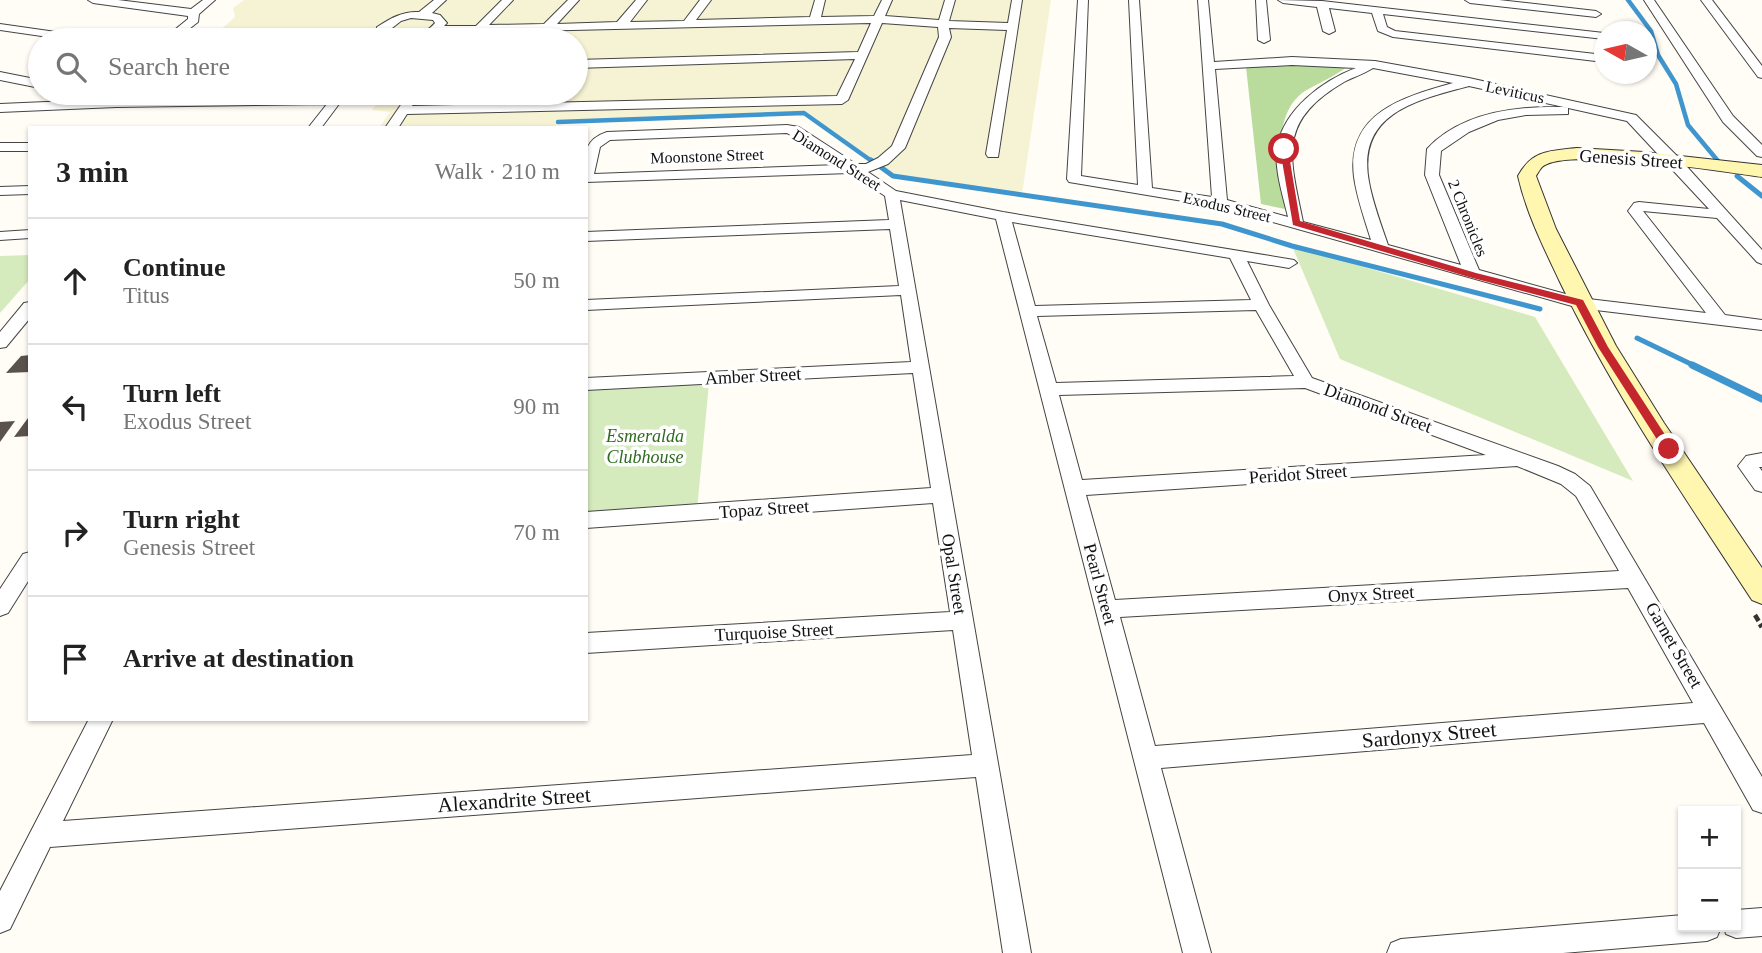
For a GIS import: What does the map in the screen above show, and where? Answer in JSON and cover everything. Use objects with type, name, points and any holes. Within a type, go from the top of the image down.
[{"type":"street","points":[[93,0],[128,2],[193,13],[210,0]]},
{"type":"street","points":[[423,15],[440,0]]},
{"type":"street","points":[[480,28],[509,0]]},
{"type":"street","points":[[547,27],[574,0]]},
{"type":"street","points":[[621,25],[642,0]]},
{"type":"street","points":[[688,23],[706,0]]},
{"type":"street","points":[[814,20],[820,0]]},
{"type":"street","points":[[404,110],[842,100],[887,0]]},
{"type":"street","name":"Moonstone Street","points":[[588,178],[852,168],[869,167],[883,161],[898,148],[945,37],[943,24],[950,0]]},
{"type":"street","points":[[993,155],[1017,0]]},
{"type":"street","name":"Exodus Street","points":[[1083,0],[1074,179],[1220,203],[1580,303]]},
{"type":"street","points":[[1134,0],[1145,190]]},
{"type":"street","points":[[1203,0],[1220,203]]},
{"type":"street","points":[[1261,0],[1264,40]]},
{"type":"street","points":[[1283,0],[1594,33]]},
{"type":"street","points":[[1470,0],[1596,14]]},
{"type":"street","points":[[1587,0],[1600,21]]},
{"type":"street","points":[[1648,0],[1728,119],[1762,153]]},
{"type":"street","points":[[1706,0],[1762,74]]},
{"type":"street","points":[[1322,4],[1329,31]]},
{"type":"street","points":[[1376,10],[1382,29],[1393,34],[1594,58]]},
{"type":"street","points":[[185,28],[194,20],[193,13]]},
{"type":"street","points":[[383,28],[397,19],[423,15],[436,17],[441,23],[439,28]]},
{"type":"street","points":[[513,28],[880,19],[1013,27]]},
{"type":"street","points":[[0,26],[28,30]]},
{"type":"street","points":[[588,64],[863,55]]},
{"type":"street","name":"Leviticus","points":[[1207,66],[1292,61],[1375,65],[1469,82],[1637,122],[1762,259]]},
{"type":"street","points":[[1296,223],[1284,149],[1290,128],[1306,106],[1333,83],[1375,65]]},
{"type":"street","points":[[0,76],[28,82]]},
{"type":"street","points":[[1381,247],[1360,170],[1363,143],[1369,130],[1379,117],[1409,99],[1469,82]]},
{"type":"street","points":[[0,108],[70,105]]},
{"type":"street","points":[[316,126],[332,105]]},
{"type":"street","points":[[392,126],[407,105]]},
{"type":"street","name":"2 Chronicles","points":[[1473,275],[1432,175],[1434,149],[1460,130],[1503,113],[1548,110],[1608,113]]},
{"type":"street","name":"Diamond Street","points":[[588,170],[594,145],[607,136],[778,128],[794,130],[892,194],[1003,216],[1289,263]]},
{"type":"street","points":[[0,147],[28,147]]},
{"type":"street","name":"Genesis Street","points":[[1762,171],[1590,153],[1560,155],[1537,162],[1527,176],[1530,194],[1603,347],[1762,592]]},
{"type":"street","points":[[0,191],[28,190]]},
{"type":"street","name":"Opal Street","points":[[892,194],[1017,953]]},
{"type":"street","points":[[1719,214],[1639,206],[1635,211],[1720,320]]},
{"type":"street","name":"Pearl Street","points":[[1003,216],[1198,953]]},
{"type":"street","points":[[588,237],[897,224]]},
{"type":"street","points":[[0,236],[28,234]]},
{"type":"street","name":"Diamond Street","points":[[1237,254],[1261,305],[1306,382],[1521,460],[1568,479],[1583,491]]},
{"type":"street","points":[[588,305],[908,290]]},
{"type":"street","points":[[1580,303],[1762,325]]},
{"type":"street","points":[[1028,311],[1261,305]]},
{"type":"street","points":[[0,343],[28,309]]},
{"type":"street","name":"Amber Street","points":[[588,384],[920,367]]},
{"type":"street","points":[[1049,389],[1306,382]]},
{"type":"street","name":"Peridot Street","points":[[1075,488],[1521,460]]},
{"type":"street","points":[[1762,460],[1753,461],[1748,466],[1762,485]]},
{"type":"street","name":"Garnet Street","points":[[1583,491],[1762,801]]},
{"type":"street","name":"Topaz Street","points":[[588,520],[942,495]]},
{"type":"street","points":[[0,607],[28,563]]},
{"type":"street","name":"Onyx Street","points":[[1107,609],[1636,579]]},
{"type":"street","name":"Turquoise Street","points":[[588,643],[962,620]]},
{"type":"street","name":"Sardonyx Street","points":[[1146,758],[1712,712]]},
{"type":"street","points":[[0,919],[100,721]]},
{"type":"street","name":"Alexandrite Street","points":[[42,835],[986,765]]},
{"type":"street","points":[[1741,924],[1762,922]]},
{"type":"street","points":[[1401,953],[1678,929]]},
{"type":"shaded area","points":[[244,0],[1051,0],[1022,194],[893,176],[803,113],[558,122],[556,126],[380,126],[390,112],[372,110],[376,105],[588,105],[588,28],[223,28],[235,17],[233,8]]},
{"type":"green space","points":[[1246,67],[1347,67],[1305,91],[1294,101],[1287,114],[1280,146],[1285,209],[1261,204]]},
{"type":"green space","points":[[1292,246],[1535,317],[1633,481],[1340,359]]},
{"type":"green space","points":[[28,255],[28,281],[0,313],[0,256]]},
{"type":"green space","name":"Esmeralda Clubhouse","points":[[709,383],[697,510],[588,516],[588,389]]},
{"type":"building","points":[[28,355],[28,372],[6,373],[21,356]]},
{"type":"building","points":[[28,418],[28,436],[14,437]]},
{"type":"building","points":[[15,421],[0,442],[0,422]]},
{"type":"waterway","points":[[1628,0],[1651,31],[1658,55],[1676,84],[1688,125],[1718,161]]},
{"type":"waterway","points":[[558,122],[804,113],[873,162]]},
{"type":"waterway","points":[[871,160],[893,176],[1222,224],[1292,246],[1540,309]]},
{"type":"waterway","points":[[1737,176],[1762,196]]},
{"type":"waterway","points":[[1637,338],[1695,366]]},
{"type":"waterway","points":[[1692,365],[1762,399]]},
{"type":"route","points":[[1284,149],[1296,223],[1580,303],[1603,347],[1669,449]]}]
